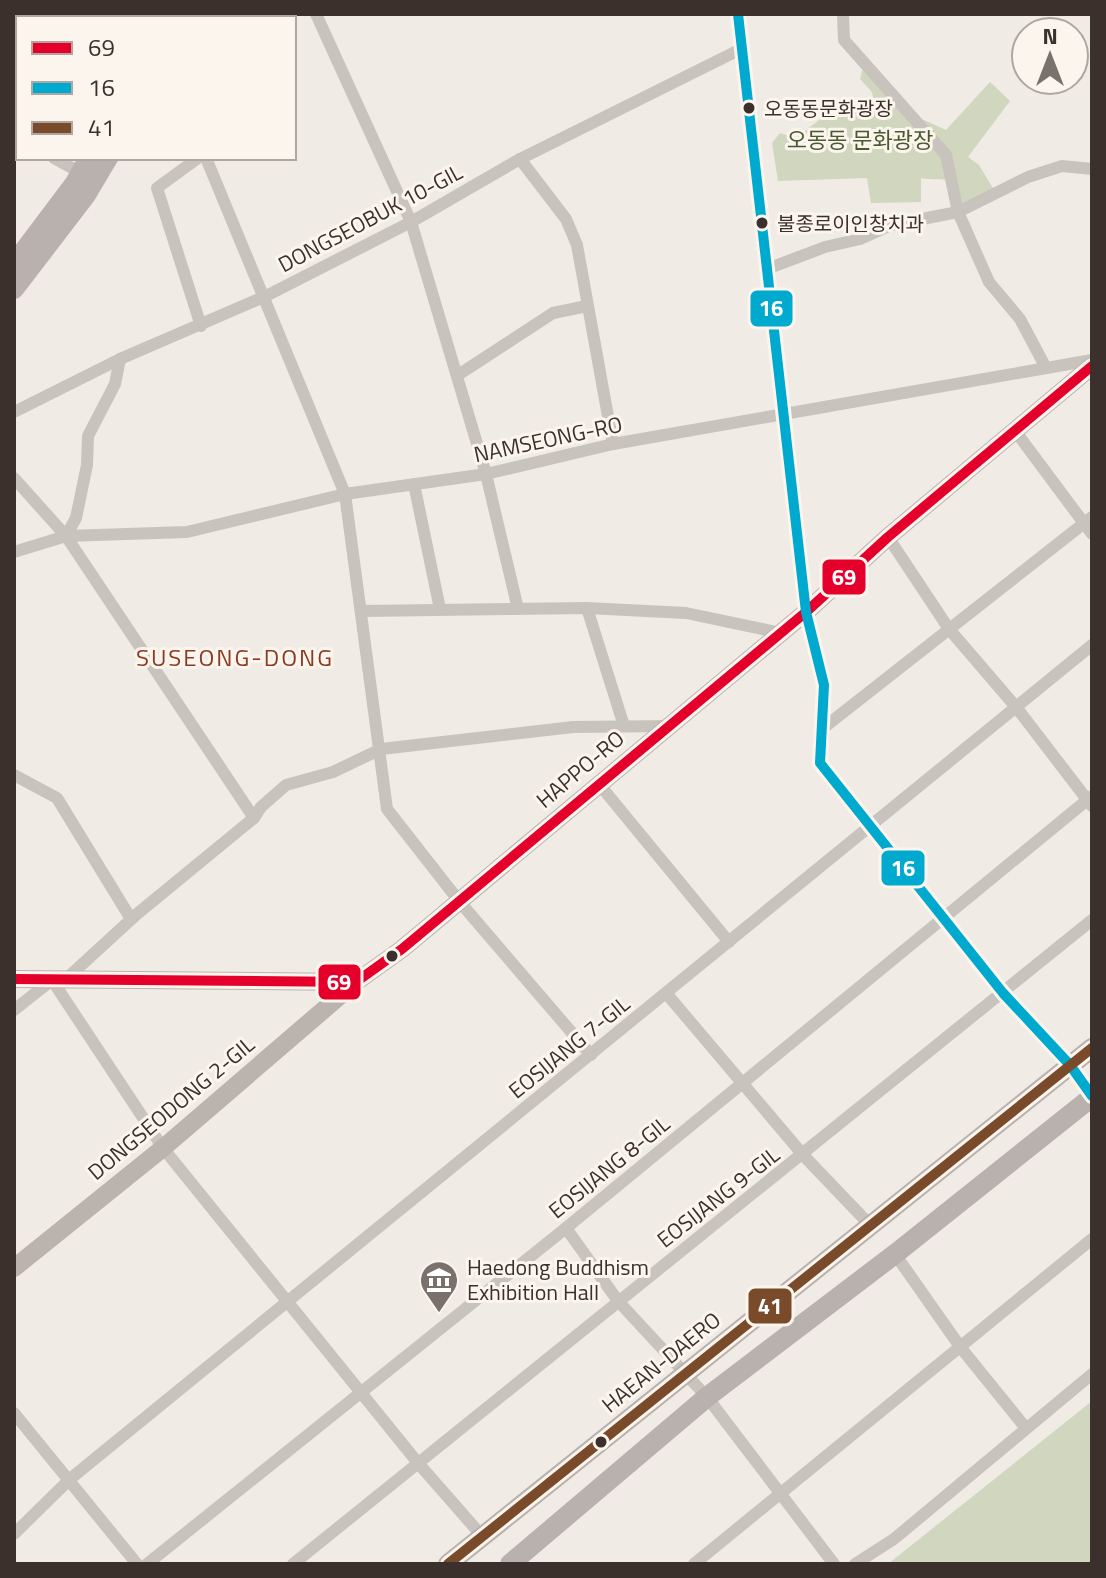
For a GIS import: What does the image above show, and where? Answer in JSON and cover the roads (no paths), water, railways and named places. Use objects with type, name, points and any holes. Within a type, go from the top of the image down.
[{"type":"main road","points":[[14,289],[86,195],[107,160]]},
{"type":"main road","points":[[14,264],[85,165]]},
{"type":"main road","name":"HAPPO-RO","points":[[356,982],[670,726],[1092,366]]},
{"type":"main road","points":[[14,979],[356,982]]},
{"type":"main road","name":"DONGSEODONG 2-GIL","points":[[14,1268],[163,1148],[356,982]]},
{"type":"main road","name":"HAEAN-DAERO","points":[[448,1564],[1092,1048]]},
{"type":"main road","points":[[510,1564],[707,1397],[895,1254],[1092,1096]]},
{"type":"street","points":[[316,14],[411,222],[486,474],[518,609]]},
{"type":"street","points":[[738,14],[806,612],[824,685],[820,763],[1003,993],[1070,1065],[1092,1096]]},
{"type":"street","points":[[843,14],[844,40],[946,155],[958,212],[989,282],[1020,319],[1045,366]]},
{"type":"street","name":"DONGSEOBUK 10-GIL","points":[[14,412],[120,359],[266,296],[411,222],[520,159],[741,49]]},
{"type":"street","points":[[520,159],[566,219],[577,245],[613,444]]},
{"type":"street","points":[[63,160],[85,165]]},
{"type":"street","points":[[195,160],[157,188],[201,326]]},
{"type":"street","points":[[207,160],[266,296],[345,494],[387,809],[459,901],[591,1055]]},
{"type":"street","points":[[767,269],[825,247],[860,239],[891,225],[958,212],[1028,177],[1062,166],[1092,169]]},
{"type":"street","points":[[458,375],[553,313],[587,306]]},
{"type":"street","points":[[66,536],[76,518],[87,465],[88,436],[115,384],[120,359]]},
{"type":"street","name":"NAMSEONG-RO","points":[[14,552],[66,536],[187,532],[345,494],[486,474],[613,444],[1092,360]]},
{"type":"street","points":[[1016,432],[1088,520],[1092,534]]},
{"type":"street","points":[[14,478],[66,536],[254,818]]},
{"type":"street","points":[[414,484],[440,609]]},
{"type":"street","points":[[822,729],[1088,520]]},
{"type":"street","points":[[888,537],[949,629],[1090,801]]},
{"type":"street","points":[[361,611],[587,608],[686,613],[781,633]]},
{"type":"street","points":[[587,608],[624,726]]},
{"type":"street","name":"EOSIJANG 7-GIL","points":[[14,1534],[70,1479],[1092,645]]},
{"type":"street","points":[[14,1010],[58,980],[254,818],[261,807],[286,785],[333,772],[381,749],[573,727],[670,726]]},
{"type":"street","points":[[14,775],[57,798],[131,919]]},
{"type":"street","points":[[599,784],[729,942]]},
{"type":"street","name":"EOSIJANG 8-GIL","points":[[147,1564],[1090,801]]},
{"type":"street","name":"EOSIJANG 9-GIL","points":[[293,1564],[618,1301],[804,1156],[1092,920]]},
{"type":"street","points":[[58,980],[163,1148],[418,1463],[482,1536]]},
{"type":"street","points":[[666,993],[804,1156],[869,1224]]},
{"type":"street","points":[[566,1228],[618,1301],[707,1397],[779,1496],[834,1564]]},
{"type":"street","points":[[694,1564],[1092,1239]]},
{"type":"street","points":[[895,1254],[961,1348],[1025,1427]]},
{"type":"street","points":[[855,1564],[894,1539],[1092,1374]]},
{"type":"street","points":[[14,1413],[137,1564]]},
{"type":"place","name":"오동동문화광장","points":[[749,108]]},
{"type":"place","name":"불종로이인창치과","points":[[762,223]]},
{"type":"place","name":"Haedong Buddhism Exhibition Hall","points":[[439,1314]]},
{"type":"district","name":"SUSEONG-DONG","points":[[235,657]]},
{"type":"park label","name":"오동동 문화광장","points":[[860,140]]}]
